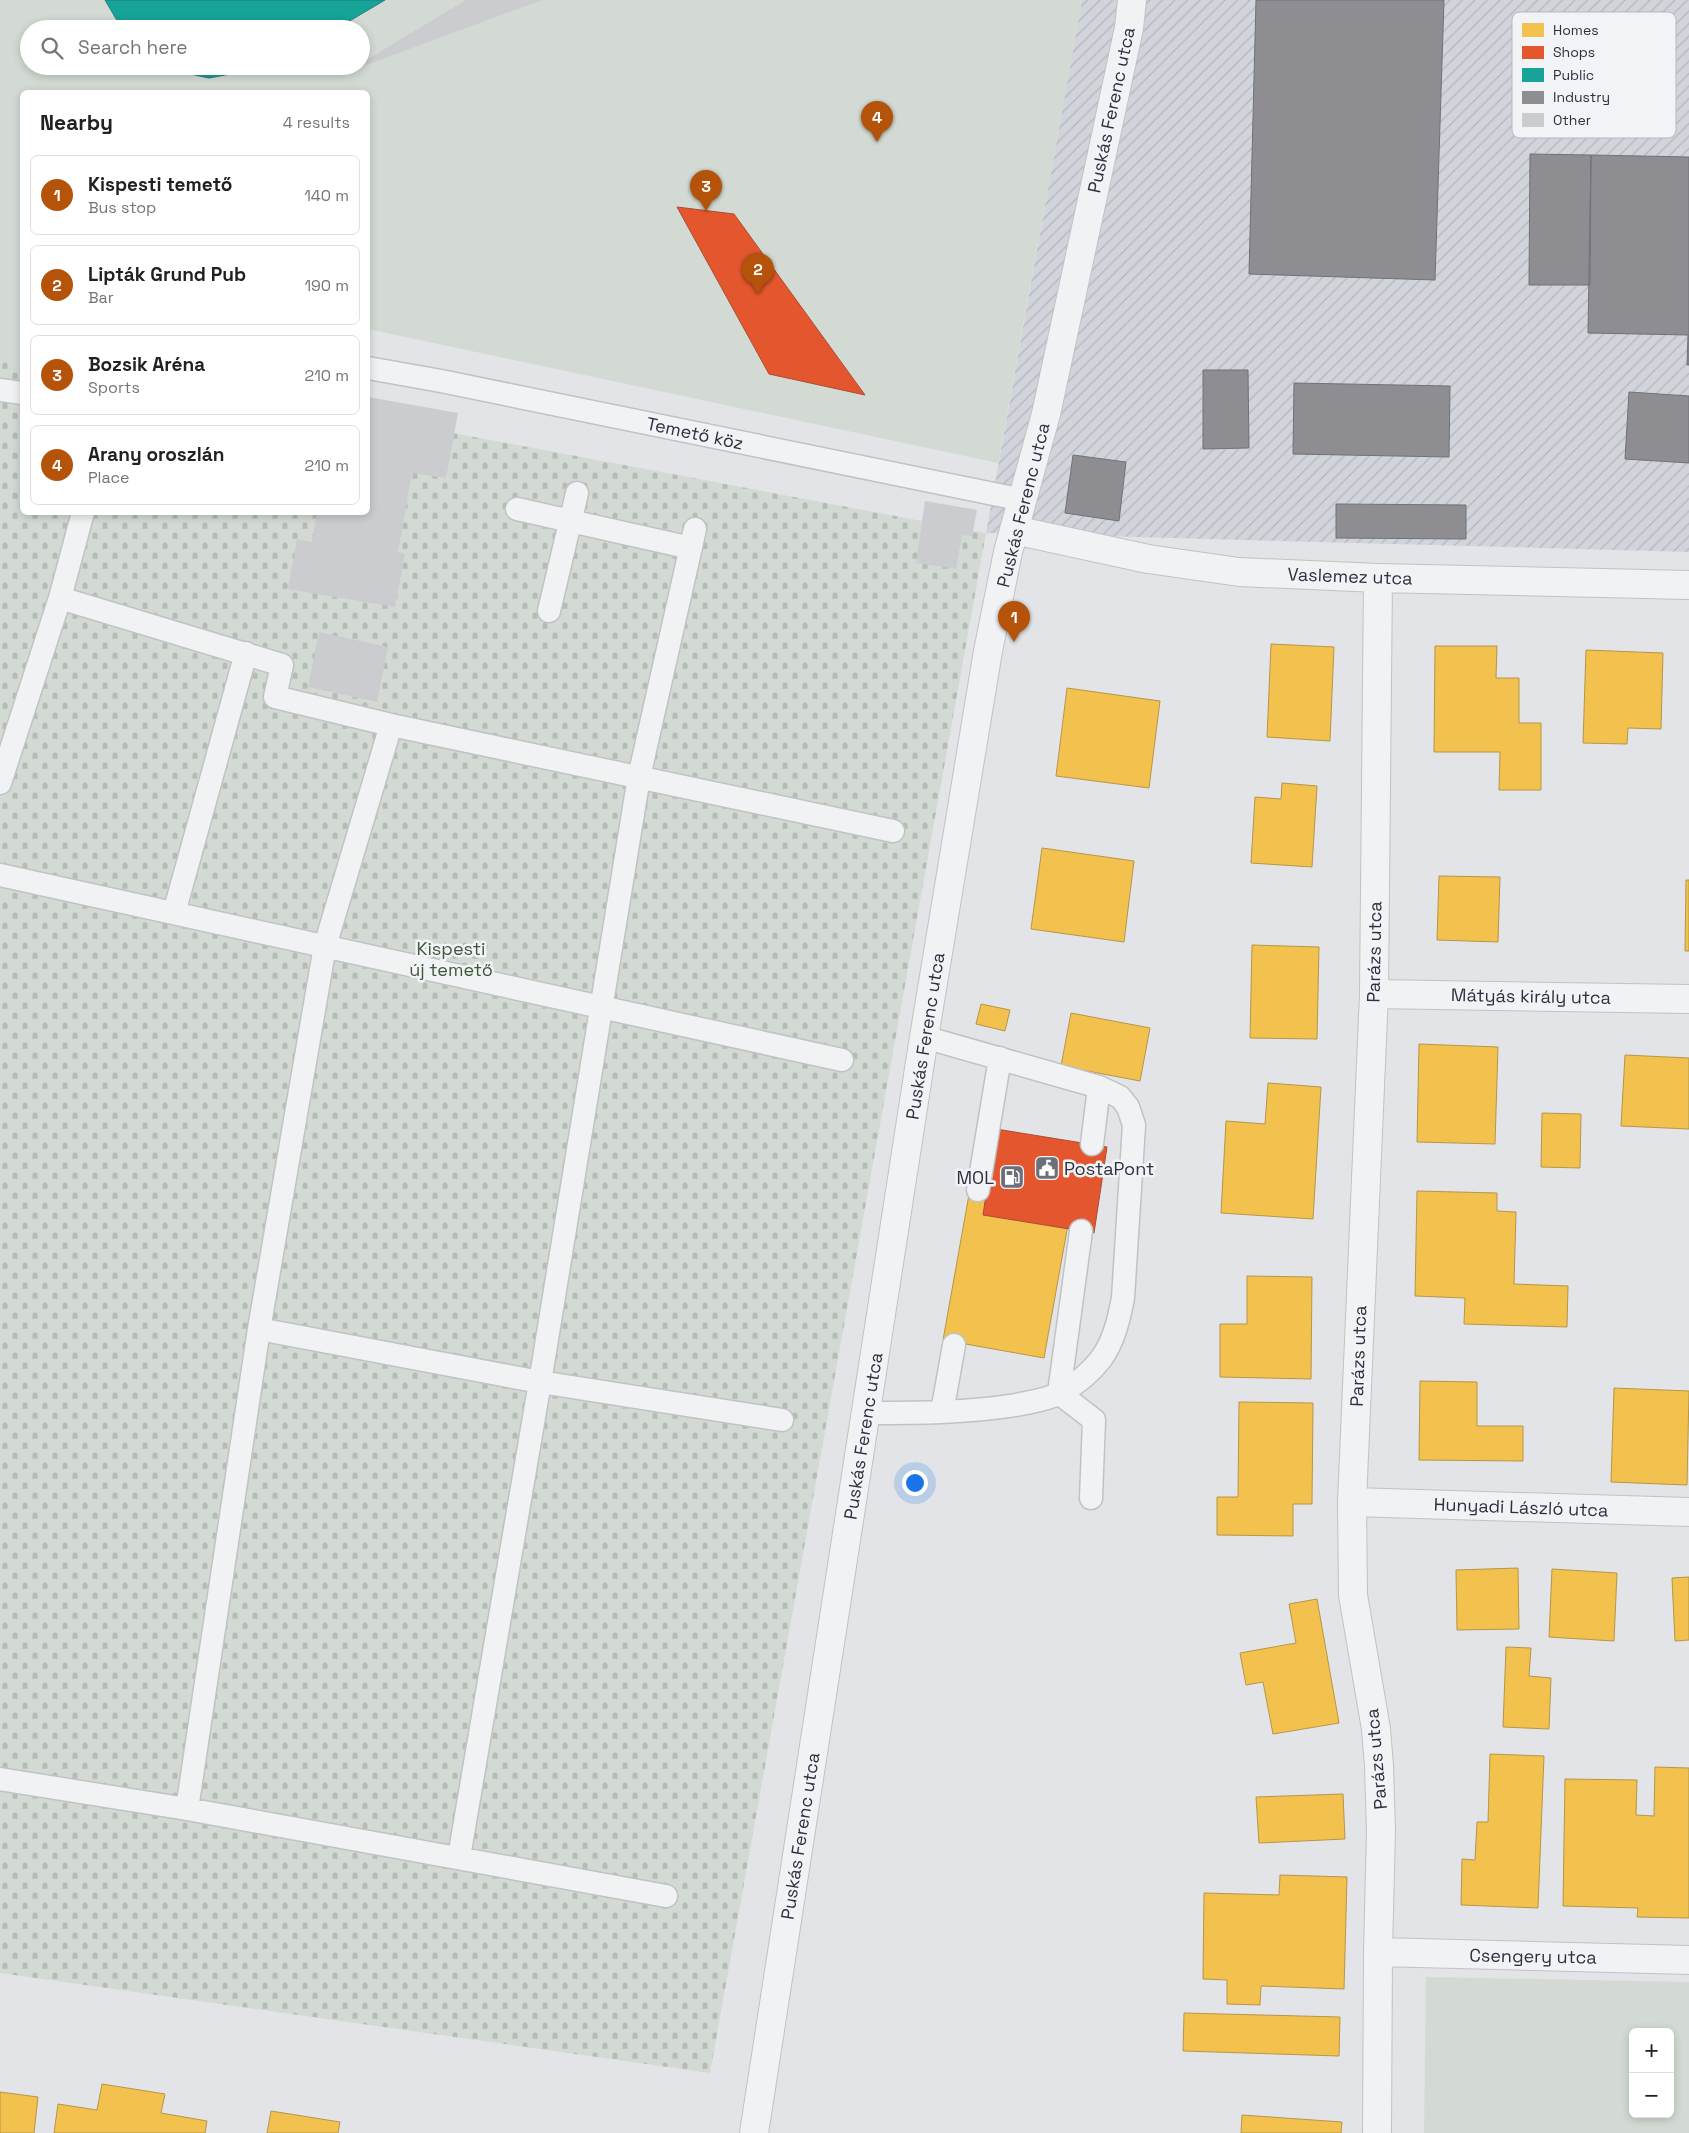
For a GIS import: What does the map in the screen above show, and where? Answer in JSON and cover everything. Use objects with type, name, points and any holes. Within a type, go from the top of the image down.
[{"type":"street","name":"Puskás Ferenc utca","points":[[754,2133],[764,2080],[924,1037],[988,651],[1014,530],[1046,414],[1129,28],[1132,0]]},
{"type":"street","name":"Vaslemez utca","points":[[1014,530],[1148,559],[1240,572],[1378,578],[1689,585]]},
{"type":"street","name":"Parázs utca","points":[[1377,2133],[1381,1831],[1380,1766],[1376,1729],[1353,1595],[1352,1502],[1374,994],[1378,578]]},
{"type":"street","name":"Mátyás király utca","points":[[1374,994],[1689,999]]},
{"type":"street","name":"Hunyadi László utca","points":[[1352,1502],[1689,1512]]},
{"type":"street","name":"Csengery utca","points":[[1378,1952],[1689,1960]]},
{"type":"lane","name":"Temető köz","points":[[370,368],[1023,500]]},
{"type":"lane","points":[[0,390],[20,393]]},
{"type":"lane","points":[[549,611],[577,493]]},
{"type":"lane","points":[[459,1858],[540,1382],[639,777],[693,539],[571,522],[517,508]]},
{"type":"lane","points":[[0,783],[60,598],[82,515]]},
{"type":"lane","points":[[60,598],[282,665],[275,697],[390,725],[893,831]]},
{"type":"lane","points":[[174,913],[246,653]]},
{"type":"lane","points":[[187,1809],[259,1329],[325,946],[390,725]]},
{"type":"lane","points":[[0,875],[842,1060]]},
{"type":"lane","points":[[867,1413],[942,1412],[1001,1407],[1036,1401],[1059,1393],[1081,1378],[1101,1359],[1119,1322],[1123,1298],[1134,1125],[1128,1108],[1120,1097],[1099,1088],[924,1037]]},
{"type":"lane","points":[[978,1190],[1000,1058]]},
{"type":"lane","points":[[1092,1144],[1099,1088]]},
{"type":"lane","points":[[1059,1393],[1081,1231]]},
{"type":"lane","points":[[259,1329],[540,1382],[782,1420]]},
{"type":"lane","points":[[942,1412],[954,1345]]},
{"type":"lane","points":[[1059,1393],[1094,1420],[1091,1498]]},
{"type":"lane","points":[[0,1779],[187,1809],[666,1896]]},
{"type":"shaded area","points":[[1082,0],[1689,0],[1689,552],[986,533]]},
{"type":"green space","points":[[0,0],[1082,0],[998,463],[370,329],[370,90],[20,90],[20,360],[0,357]]},
{"type":"green space","name":"Kispesti új temető","points":[[0,357],[20,360],[20,515],[370,515],[370,417],[986,533],[710,2073],[0,1973]]},
{"type":"green space","points":[[1426,1977],[1689,1982],[1689,2133],[1424,2133]]},
{"type":"building: Homes","points":[[1271,644],[1334,647],[1330,741],[1267,737]]},
{"type":"building: Homes","points":[[1435,646],[1497,646],[1496,678],[1519,678],[1519,723],[1541,723],[1541,790],[1499,790],[1500,752],[1434,752]]},
{"type":"building: Homes","points":[[1586,650],[1663,653],[1661,729],[1628,728],[1627,744],[1583,743]]},
{"type":"building: Homes","points":[[1067,688],[1160,701],[1149,788],[1056,776]]},
{"type":"building: Homes","points":[[1282,783],[1317,786],[1312,867],[1251,863],[1255,797],[1281,799]]},
{"type":"building: Homes","points":[[1042,848],[1134,861],[1124,942],[1031,929]]},
{"type":"building: Homes","points":[[1439,876],[1500,877],[1498,942],[1437,940]]},
{"type":"building: Homes","points":[[1686,880],[1689,880],[1689,951],[1685,951]]},
{"type":"building: Homes","points":[[1252,945],[1319,947],[1317,1039],[1250,1038]]},
{"type":"building: Homes","points":[[981,1004],[1010,1010],[1005,1031],[976,1024]]},
{"type":"building: Homes","points":[[1071,1013],[1150,1028],[1140,1081],[1061,1066]]},
{"type":"building: Homes","points":[[1419,1044],[1498,1047],[1495,1144],[1417,1142]]},
{"type":"building: Homes","points":[[1625,1055],[1689,1058],[1689,1129],[1621,1126]]},
{"type":"building: Homes","points":[[1268,1083],[1321,1087],[1313,1219],[1221,1213],[1226,1121],[1265,1124]]},
{"type":"building: Homes","points":[[1542,1113],[1581,1114],[1580,1168],[1541,1167]]},
{"type":"building: Homes","points":[[970,1189],[1071,1208],[1044,1358],[943,1340]]},
{"type":"building: Homes","points":[[1417,1191],[1497,1193],[1497,1211],[1516,1212],[1514,1284],[1568,1286],[1567,1327],[1464,1324],[1465,1298],[1415,1296]]},
{"type":"building: Homes","points":[[1247,1276],[1312,1277],[1311,1379],[1220,1377],[1220,1324],[1247,1324]]},
{"type":"building: Homes","points":[[1420,1381],[1477,1382],[1477,1426],[1523,1426],[1523,1461],[1419,1460]]},
{"type":"building: Homes","points":[[1614,1388],[1689,1391],[1687,1485],[1611,1482]]},
{"type":"building: Homes","points":[[1239,1402],[1313,1403],[1312,1504],[1293,1504],[1293,1536],[1217,1535],[1217,1497],[1238,1497]]},
{"type":"building: Homes","points":[[1518,1568],[1519,1629],[1457,1630],[1456,1570]]},
{"type":"building: Homes","points":[[1552,1569],[1617,1573],[1614,1641],[1549,1637]]},
{"type":"building: Homes","points":[[1689,1577],[1689,1640],[1675,1641],[1672,1578]]},
{"type":"building: Homes","points":[[1317,1599],[1339,1723],[1273,1734],[1263,1682],[1246,1685],[1240,1653],[1296,1643],[1289,1604]]},
{"type":"building: Homes","points":[[1506,1647],[1531,1648],[1529,1676],[1551,1678],[1549,1729],[1503,1727]]},
{"type":"building: Homes","points":[[1490,1754],[1544,1756],[1538,1908],[1461,1905],[1462,1859],[1475,1860],[1477,1822],[1488,1822]]},
{"type":"building: Homes","points":[[1655,1767],[1689,1768],[1689,1918],[1637,1917],[1638,1908],[1563,1906],[1565,1779],[1637,1780],[1636,1815],[1654,1816]]},
{"type":"building: Homes","points":[[1343,1794],[1345,1839],[1259,1843],[1256,1797]]},
{"type":"building: Homes","points":[[1280,1875],[1347,1877],[1344,1989],[1261,1986],[1260,2005],[1227,2004],[1227,1980],[1203,1979],[1204,1893],[1279,1895]]},
{"type":"building: Homes","points":[[1184,2013],[1340,2017],[1339,2056],[1183,2051]]},
{"type":"building: Homes","points":[[102,2084],[165,2094],[161,2113],[207,2121],[205,2133],[54,2133],[58,2104],[97,2110]]},
{"type":"building: Homes","points":[[0,2092],[38,2097],[34,2133],[0,2133]]},
{"type":"building: Homes","points":[[271,2111],[340,2122],[338,2133],[267,2133]]},
{"type":"building: Homes","points":[[1242,2115],[1342,2122],[1341,2133],[1241,2133]]},
{"type":"building: Shops","points":[[677,207],[734,214],[865,395],[769,374]]},
{"type":"building: Shops","points":[[996,1129],[1107,1147],[1094,1233],[983,1215]]},
{"type":"building: Public","points":[[105,0],[385,0],[351,20],[117,20]]},
{"type":"building: Public","points":[[195,75],[225,75],[209,78]]},
{"type":"building: Industry","points":[[1256,0],[1444,0],[1435,280],[1249,274]]},
{"type":"building: Industry","points":[[1530,154],[1591,155],[1590,285],[1529,285]]},
{"type":"building: Industry","points":[[1591,155],[1689,157],[1689,365],[1687,365],[1688,335],[1588,333]]},
{"type":"building: Industry","points":[[1203,370],[1248,370],[1249,448],[1203,449]]},
{"type":"building: Industry","points":[[1294,383],[1450,386],[1449,457],[1293,454]]},
{"type":"building: Industry","points":[[1629,392],[1689,396],[1689,463],[1625,459]]},
{"type":"building: Industry","points":[[1073,455],[1126,462],[1119,521],[1065,513]]},
{"type":"building: Industry","points":[[1336,504],[1466,505],[1466,539],[1336,538]]},
{"type":"building: Other","points":[[466,0],[542,0],[370,64],[370,58]]},
{"type":"building: Other","points":[[370,397],[458,413],[446,478],[412,473],[398,552],[405,554],[395,607],[288,589],[297,539],[312,542],[316,515],[370,515]]},
{"type":"building: Other","points":[[925,501],[977,510],[972,536],[962,535],[956,569],[916,563]]},
{"type":"building: Other","points":[[319,632],[388,647],[377,702],[308,687]]},
{"type":"place","name":"Arany oroszlán","points":[[877,142]]},
{"type":"place","name":"Bozsik Aréna","points":[[706,211]]},
{"type":"place","name":"Lipták Grund Pub","points":[[758,294]]},
{"type":"place","name":"Kispesti temető","points":[[1014,642]]},
{"type":"place","name":"PostaPont","points":[[1047,1168]]},
{"type":"place","name":"MOL","points":[[1012,1177]]}]
